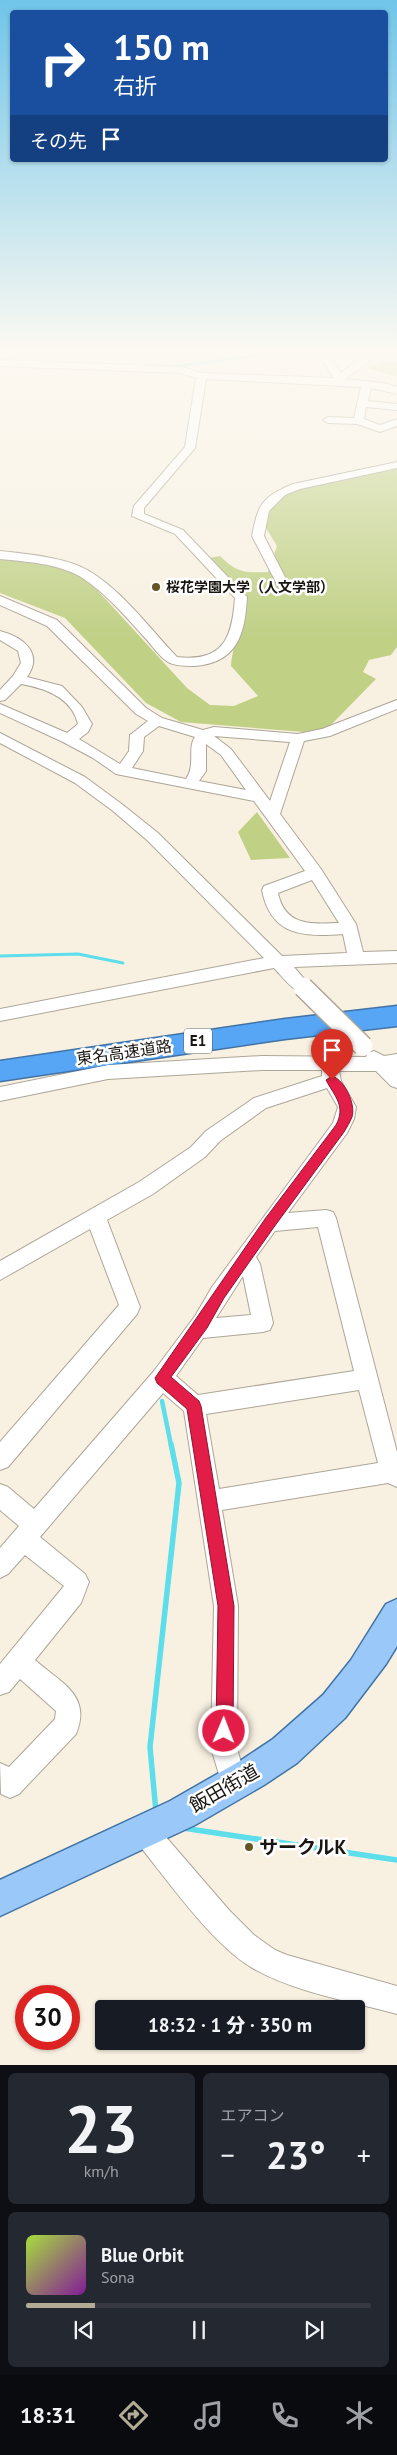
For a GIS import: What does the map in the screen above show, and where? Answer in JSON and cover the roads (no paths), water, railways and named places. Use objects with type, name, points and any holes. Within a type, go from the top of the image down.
[{"type":"highway","name":"東名高速道路","points":[[0,1054],[281,1013],[397,999]]},
{"type":"highway","name":"東名高速道路","points":[[0,1071],[285,1029],[397,1016]]},
{"type":"main road","name":"飯田街道","points":[[0,1898],[144,1831],[234,1785],[286,1750],[349,1689],[384,1639],[397,1615]]},
{"type":"street","points":[[0,556],[32,559],[77,570],[95,581],[173,660],[188,663],[208,661],[222,656],[231,643],[238,621],[241,597],[180,532],[138,516],[138,508],[190,445]]},
{"type":"street","points":[[284,587],[258,536],[263,510],[282,493],[297,486],[397,465]]},
{"type":"street","points":[[3,604],[52,623],[140,712],[156,721],[204,735],[226,752],[315,873],[350,928],[356,958]]},
{"type":"street","points":[[0,635],[19,643],[27,654],[26,667],[19,680],[0,697]]},
{"type":"street","points":[[19,680],[47,685],[58,690],[84,717],[83,729],[68,739]]},
{"type":"street","points":[[191,783],[199,772],[199,741],[204,735],[214,731],[298,738],[325,733],[397,704]]},
{"type":"street","points":[[0,708],[68,739],[98,755],[121,771],[258,797]]},
{"type":"street","points":[[121,771],[132,761],[138,744],[137,735],[156,721]]},
{"type":"street","points":[[0,737],[80,780],[153,837],[276,962],[363,1046],[388,1062],[397,1081]]},
{"type":"street","points":[[271,813],[274,810],[298,738]]},
{"type":"street","points":[[315,873],[270,890],[270,900],[280,914],[294,927],[304,930],[350,928]]},
{"type":"street","points":[[0,1015],[276,962],[397,957]]},
{"type":"street","points":[[0,1271],[96,1218],[198,1152],[213,1136],[260,1103],[331,1072],[388,1062]]},
{"type":"street","points":[[0,1094],[108,1072],[262,1063],[331,1072]]},
{"type":"street","points":[[0,1566],[162,1378],[198,1329],[269,1223],[315,1164],[346,1116],[346,1105],[331,1072]]},
{"type":"street","points":[[0,1459],[130,1307],[96,1218]]},
{"type":"street","points":[[211,1501],[394,1474],[326,1218],[269,1223]]},
{"type":"street","points":[[198,1329],[263,1323],[250,1264],[246,1257]]},
{"type":"street","points":[[162,1378],[194,1406],[211,1501],[226,1606],[224,1748],[234,1785]]},
{"type":"street","points":[[194,1406],[368,1379]]},
{"type":"street","points":[[0,1495],[30,1532],[77,1582],[73,1596],[0,1683]]},
{"type":"street","points":[[0,1776],[10,1785],[67,1725],[69,1706],[18,1661]]},
{"type":"street","points":[[144,1831],[219,1920],[244,1945],[265,1960],[285,1969],[397,2000]]},
{"type":"waterway","points":[[0,956],[78,954],[123,963]]},
{"type":"waterway","points":[[162,1401],[171,1445]]},
{"type":"waterway","points":[[156,1812],[150,1747],[179,1483],[171,1444]]},
{"type":"waterway","points":[[183,1828],[397,1860]]},
{"type":"place","name":"桜花学園大学（人文学部）","points":[[156,587]]},
{"type":"place","name":"サークルK","points":[[249,1847]]}]
